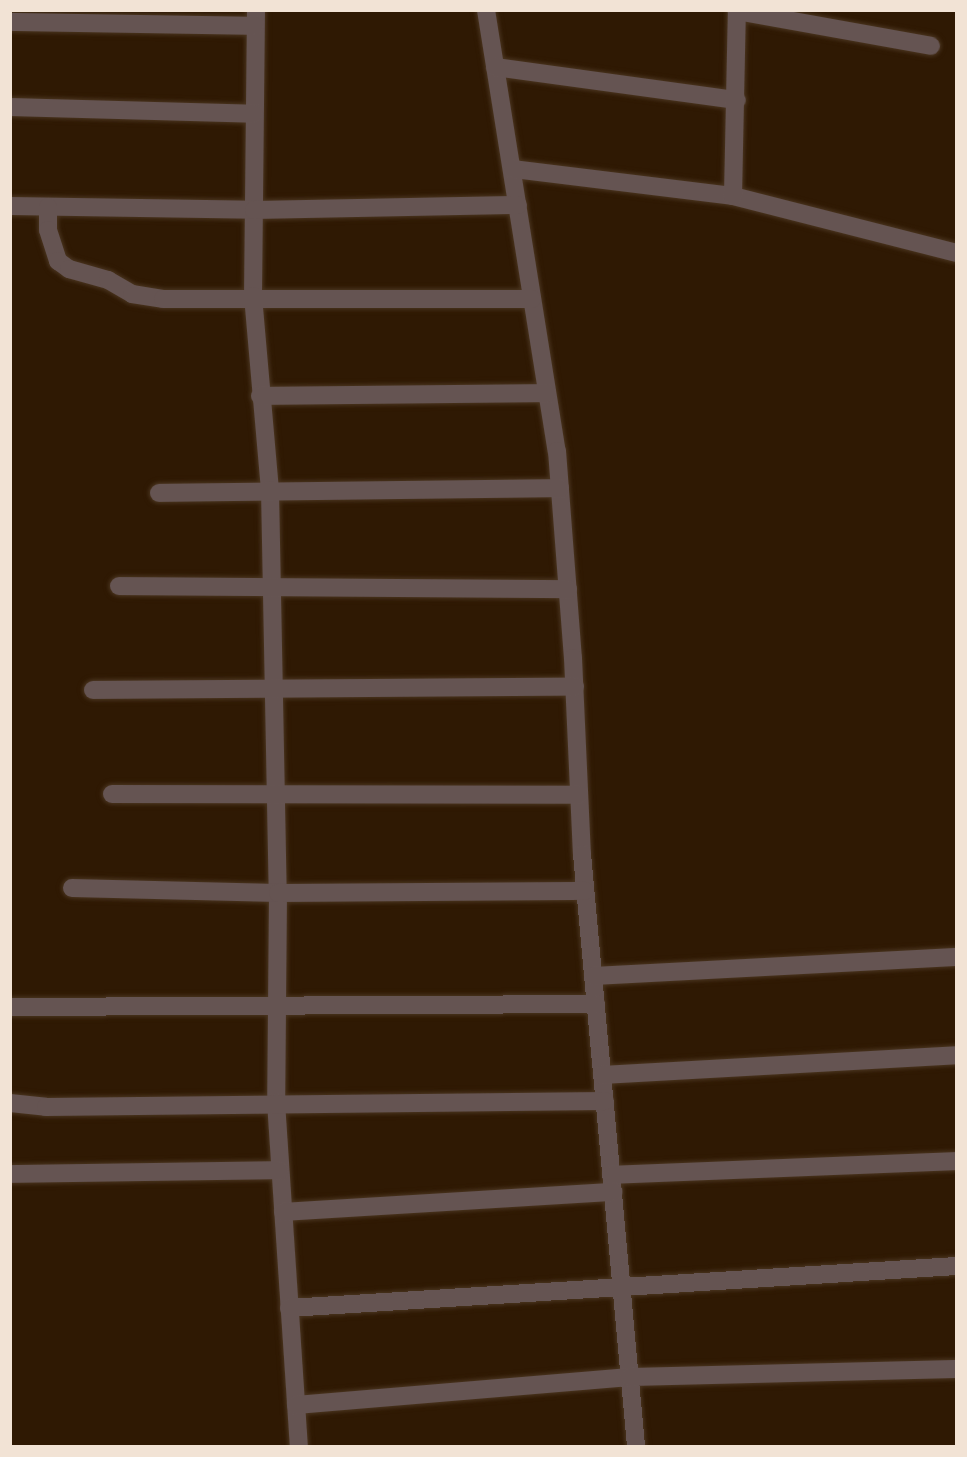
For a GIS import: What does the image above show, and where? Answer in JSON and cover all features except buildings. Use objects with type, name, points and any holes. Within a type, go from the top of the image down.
[{"type":"street","points":[[486,10],[513,169],[560,488],[575,687],[585,891],[636,1446]]},
{"type":"street","points":[[732,196],[737,11],[931,46]]},
{"type":"street","points":[[10,22],[256,18],[253,296],[270,490],[269,587],[278,893],[276,1102],[299,1446]]},
{"type":"street","points":[[495,67],[736,100]]},
{"type":"street","points":[[10,107],[254,114]]},
{"type":"street","points":[[513,169],[732,196],[957,253]]},
{"type":"street","points":[[10,206],[254,210],[518,206]]},
{"type":"street","points":[[48,207],[51,247],[58,261],[69,269],[147,297],[532,299]]},
{"type":"street","points":[[260,396],[547,393]]},
{"type":"street","points":[[159,493],[560,488]]},
{"type":"street","points":[[119,586],[568,589]]},
{"type":"street","points":[[93,690],[575,687]]},
{"type":"street","points":[[111,794],[579,795]]},
{"type":"street","points":[[72,888],[278,893],[585,891]]},
{"type":"street","points":[[593,976],[957,957]]},
{"type":"street","points":[[10,1007],[596,1004]]},
{"type":"street","points":[[602,1075],[957,1055]]},
{"type":"street","points":[[10,1103],[46,1107],[276,1102],[605,1101]]},
{"type":"street","points":[[283,1212],[612,1184],[957,1161]]},
{"type":"street","points":[[10,1174],[280,1170]]},
{"type":"street","points":[[289,1308],[621,1284],[957,1266]]},
{"type":"street","points":[[296,1406],[630,1377],[957,1369]]}]
